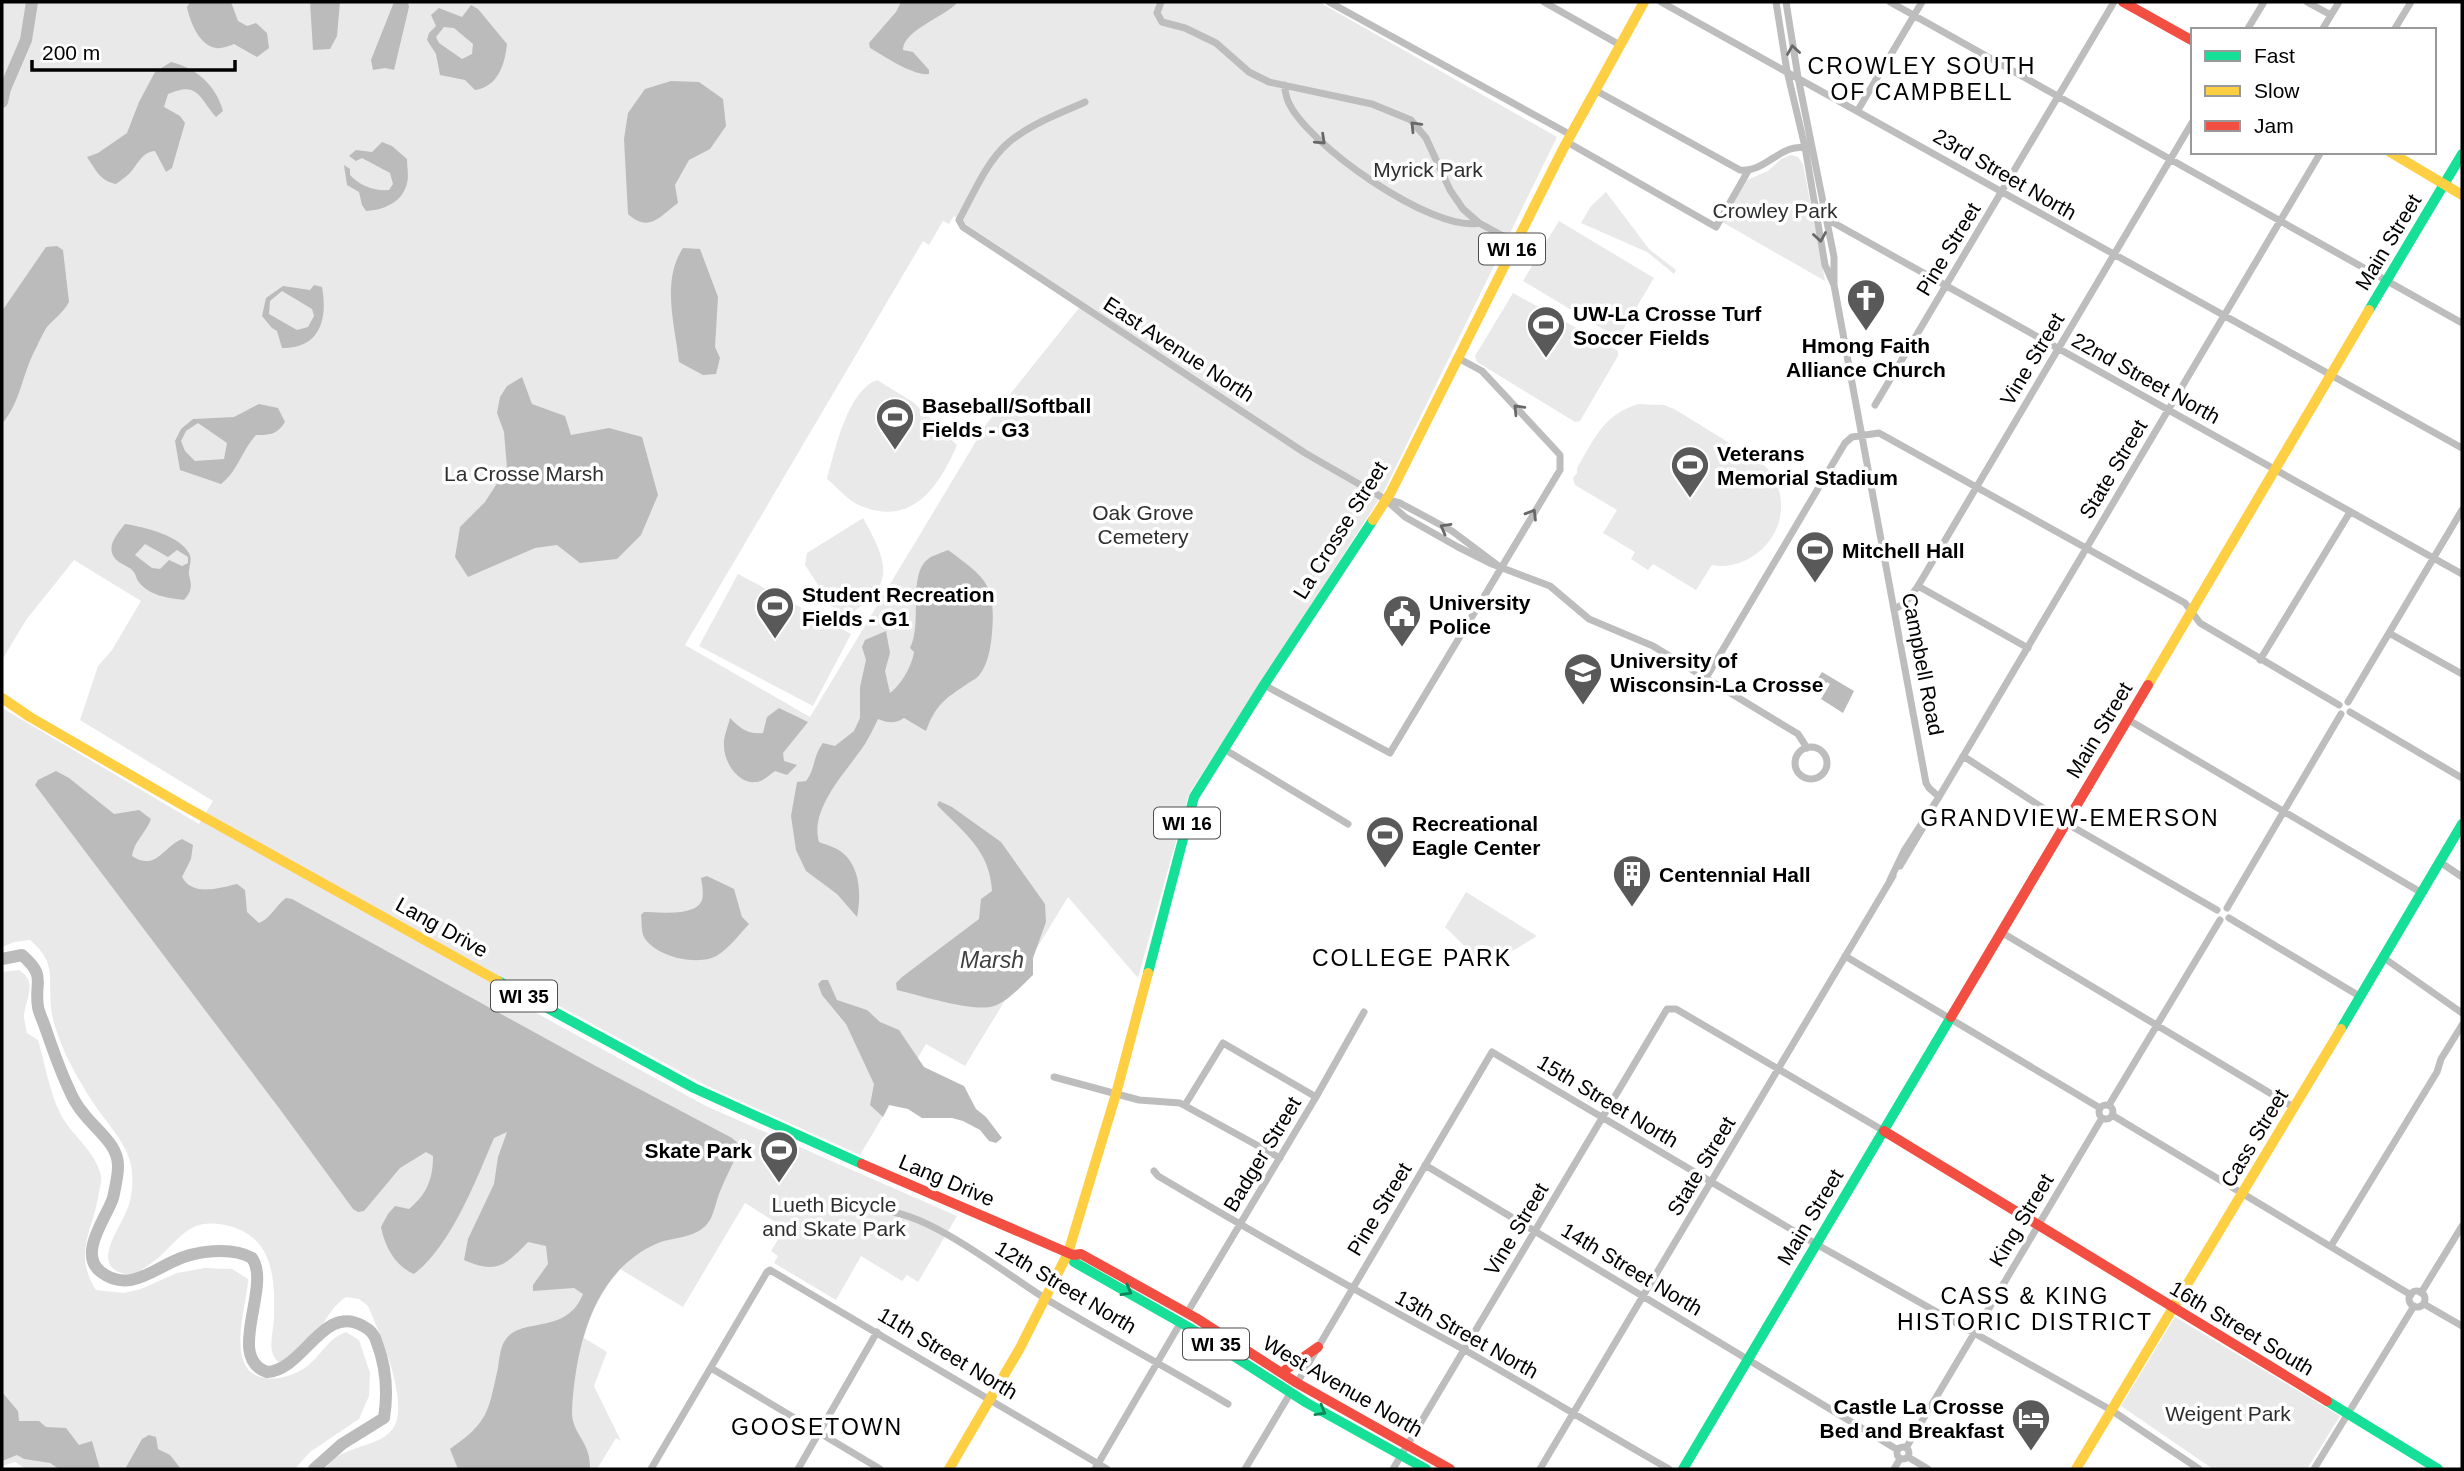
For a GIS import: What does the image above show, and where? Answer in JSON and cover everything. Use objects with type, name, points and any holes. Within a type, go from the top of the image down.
[{"type":"main road","name":"La Crosse Street","points":[[1116,1094],[1194,797],[1385,499],[1569,139],[1644,2]]},
{"type":"main road","points":[[2123,2],[2191,40]]},
{"type":"main road","points":[[2393,154],[2462,195]]},
{"type":"main road","name":"Main Street","points":[[1683,1469],[2462,154]]},
{"type":"main road","name":"Lang Drive","points":[[2,698],[184,806],[696,1090],[801,1139],[1070,1254]]},
{"type":"main road","name":"Cass Street","points":[[2076,1469],[2295,1108],[2462,824]]},
{"type":"main road","name":"WI 16","points":[[948,1469],[1070,1254],[1116,1094]]},
{"type":"main road","name":"16th Street South","points":[[1884,1131],[2438,1469]]},
{"type":"main road","name":"West Avenue North","points":[[1070,1254],[1081,1254],[1294,1388],[1404,1450],[1450,1469]]},
{"type":"main road","name":"West Avenue North","points":[[1184,1318],[1281,1373],[1294,1388]]},
{"type":"main road","points":[[1281,1373],[1318,1347]]},
{"type":"main road","name":"WI 35","points":[[1404,1450],[1426,1469]]},
{"type":"street","points":[[1161,2],[1157,13],[1162,22],[1199,34],[1225,50],[1249,72],[1269,82],[1372,104],[1411,120],[1426,138],[1455,199],[1479,223],[1516,243]]},
{"type":"street","points":[[1329,2],[1717,227],[1748,171]]},
{"type":"street","points":[[1544,2],[1620,45]]},
{"type":"street","name":"23rd Street North","points":[[1661,2],[2462,448]]},
{"type":"street","name":"Campbell Road","points":[[1776,2],[1787,71],[1809,149],[1834,257],[1834,285],[1926,783],[1938,800]]},
{"type":"street","name":"Campbell Road","points":[[1786,2],[1816,213],[1825,265],[1834,285]]},
{"type":"street","points":[[1890,2],[2462,323]]},
{"type":"street","points":[[1858,110],[1922,2]]},
{"type":"street","name":"Pine Street","points":[[1875,405],[2114,2]]},
{"type":"street","points":[[2248,28],[2264,2]]},
{"type":"street","points":[[2323,28],[2339,2]]},
{"type":"street","points":[[2395,28],[2411,2]]},
{"type":"street","points":[[2312,3],[2331,15]]},
{"type":"street","points":[[1284,85],[1288,102],[1299,117],[1321,140],[1371,181],[1413,206],[1443,219],[1463,224],[1479,223]]},
{"type":"street","points":[[1595,90],[1732,167],[1748,171],[1761,167],[1790,148],[1809,149]]},
{"type":"street","name":"East Avenue North","points":[[1085,102],[1038,124],[1008,143],[992,162],[959,220],[963,227],[1305,453],[1385,499],[1405,517],[1458,547],[1550,586],[1589,618],[1653,646],[1798,734],[1807,747]]},
{"type":"street","name":"Vine Street","points":[[1895,609],[1906,602],[1918,586],[2191,124]]},
{"type":"street","name":"State Street","points":[[1540,1469],[1890,880],[1920,837],[1938,800],[2321,154]]},
{"type":"street","name":"22nd Street North","points":[[1816,213],[2462,573]]},
{"type":"street","points":[[1264,685],[1390,753],[1560,470],[1560,455],[1550,444],[1482,371],[1458,358]]},
{"type":"street","points":[[1706,678],[1845,443],[1862,435],[1879,433],[2185,603],[2200,623],[2339,705]]},
{"type":"street","points":[[2348,702],[2462,510]]},
{"type":"street","points":[[2260,660],[2350,512]]},
{"type":"street","points":[[1918,586],[2028,648]]},
{"type":"street","points":[[2389,633],[2462,674]]},
{"type":"street","points":[[2339,705],[2348,702]]},
{"type":"street","points":[[2348,702],[2350,712]]},
{"type":"street","points":[[2339,705],[2341,714]]},
{"type":"street","points":[[2341,714],[2350,712]]},
{"type":"street","points":[[2350,712],[2462,778]]},
{"type":"street","points":[[2227,908],[2341,714]]},
{"type":"street","points":[[2127,719],[2422,893]]},
{"type":"street","name":"East Avenue North","points":[[1807,747],[1819,748],[1824,752],[1827,761],[1819,776],[1811,780],[1801,777],[1796,768],[1807,747]]},
{"type":"street","points":[[1224,749],[1348,824]]},
{"type":"street","points":[[1964,756],[2066,822],[2217,910]]},
{"type":"street","points":[[2440,862],[2462,877]]},
{"type":"street","points":[[2217,910],[2220,907],[2227,908]]},
{"type":"street","points":[[2227,908],[2230,912],[2229,918]]},
{"type":"street","points":[[2217,910],[2216,914],[2220,920]]},
{"type":"street","points":[[2109,1105],[2220,920],[2229,918],[2361,997]]},
{"type":"street","points":[[2001,932],[2295,1108]]},
{"type":"street","points":[[1845,956],[2100,1108]]},
{"type":"street","points":[[2384,958],[2462,1013]]},
{"type":"street","name":"Vine Street","points":[[1393,1469],[1664,1012],[1670,1008],[1676,1009],[1779,1069]]},
{"type":"street","name":"Badger Street","points":[[1096,1467],[1364,1012]]},
{"type":"street","points":[[2331,1247],[2437,1072],[2441,1059],[2462,1025]]},
{"type":"street","points":[[1185,1105],[1223,1043],[1316,1097]]},
{"type":"street","name":"Pine Street","points":[[1245,1469],[1492,1052]]},
{"type":"street","name":"15th Street North","points":[[1492,1052],[1816,1244],[2111,1410],[2199,1469]]},
{"type":"street","points":[[1779,1069],[1884,1131]]},
{"type":"street","points":[[1054,1076],[1139,1100],[1171,1101],[1185,1105],[1280,1158]]},
{"type":"street","points":[[2109,1105],[2103,1105],[2099,1115],[2107,1119],[2112,1115]]},
{"type":"street","points":[[2109,1105],[2113,1111],[2112,1115]]},
{"type":"street","points":[[2112,1115],[2411,1295]]},
{"type":"street","name":"King Street","points":[[1894,1469],[2102,1118]]},
{"type":"street","name":"14th Street North","points":[[1425,1165],[1928,1469]]},
{"type":"street","points":[[1154,1171],[1158,1176],[1240,1224]]},
{"type":"street","name":"12th Street North","points":[[882,1211],[898,1212],[942,1232],[1046,1298],[1228,1404]]},
{"type":"street","name":"13th Street North","points":[[1240,1224],[1669,1469]]},
{"type":"street","points":[[2421,1293],[2462,1226]]},
{"type":"street","name":"11th Street North","points":[[711,1368],[770,1270],[990,1398],[1096,1467],[1107,1469]]},
{"type":"street","points":[[2411,1295],[2414,1292],[2421,1293],[2425,1299],[2424,1304]]},
{"type":"street","points":[[2411,1295],[2410,1300],[2414,1306],[2420,1307],[2424,1304]]},
{"type":"street","points":[[2424,1304],[2462,1326]]},
{"type":"street","points":[[2314,1469],[2414,1306]]},
{"type":"street","points":[[798,1469],[877,1332]]},
{"type":"street","points":[[651,1469],[711,1368],[880,1469]]},
{"type":"green space","points":[[2,2],[1319,2],[1557,137],[1383,493],[1189,794],[1138,978],[1068,897],[965,1066],[926,1044],[860,1155],[705,1085],[537,994],[529,1009],[706,1106],[957,1216],[918,1282],[907,1275],[902,1281],[861,1256],[836,1300],[774,1263],[778,1256],[771,1251],[785,1228],[745,1203],[683,1307],[620,1269],[598,1301],[584,1338],[607,1352],[594,1386],[621,1441],[616,1438],[597,1469],[324,1469],[340,1455],[385,1436],[396,1421],[398,1406],[392,1370],[368,1306],[359,1299],[346,1297],[307,1343],[284,1362],[278,1362],[271,1346],[274,1322],[273,1278],[265,1254],[250,1235],[228,1226],[201,1224],[191,1228],[156,1260],[132,1275],[118,1272],[111,1266],[109,1249],[132,1192],[128,1154],[73,1070],[63,1048],[53,1017],[48,963],[44,956],[30,940],[2,947],[2,708],[199,824],[213,801],[80,720],[98,666],[112,650],[141,601],[74,560],[26,620],[2,660]],"holes":[[[954,216],[1083,303],[987,423],[810,717],[685,645],[923,241],[929,245],[943,221],[949,224]]]},
{"type":"green space","name":"Crowley Park","points":[[1791,155],[1798,157],[1803,164],[1825,281],[1722,222],[1747,180],[1768,171],[1781,159]]},
{"type":"green space","points":[[1606,192],[1649,249],[1676,270],[1674,274],[1647,252],[1581,223],[1591,206]]},
{"type":"green space","points":[[1559,221],[1654,278],[1618,338],[1523,281],[1538,256],[1531,248],[1541,250]]},
{"type":"green space","name":"UW-La Crosse Turf Soccer Fields","points":[[1513,293],[1618,351],[1618,356],[1580,421],[1575,422],[1477,362],[1475,356]]},
{"type":"green space","name":"Baseball/Softball Fields - G3","points":[[877,380],[913,402],[957,445],[942,475],[932,488],[909,507],[895,511],[879,511],[861,506],[827,479],[838,438],[850,409],[867,386]]},
{"type":"green space","name":"Veterans Memorial Stadium","points":[[1638,404],[1664,405],[1674,409],[1759,460],[1776,483],[1780,495],[1780,518],[1770,540],[1745,560],[1732,565],[1712,565],[1696,590],[1653,564],[1648,570],[1631,559],[1635,552],[1603,533],[1617,510],[1575,485],[1573,478],[1577,468],[1601,429],[1616,414]]},
{"type":"green space","points":[[863,518],[879,551],[883,576],[871,597],[841,620],[805,565],[807,553]]},
{"type":"green space","name":"Student Recreation Fields - G1","points":[[738,574],[851,634],[813,706],[699,646]]},
{"type":"green space","points":[[1466,892],[1537,936],[1486,967],[1445,927]]},
{"type":"green space","points":[[19,970],[30,985],[24,1016],[27,1033],[38,1040],[60,1113],[94,1159],[101,1176],[85,1252],[89,1276],[96,1290],[124,1293],[141,1289],[177,1273],[205,1268],[232,1269],[248,1279],[241,1336],[241,1351],[245,1364],[253,1373],[266,1378],[282,1378],[301,1370],[329,1343],[346,1332],[359,1340],[370,1373],[369,1396],[359,1419],[310,1452],[295,1469],[26,1469],[15,1462],[2,1466],[2,972]]},
{"type":"green space","name":"Weigent Park","points":[[2175,1317],[2340,1416],[2307,1469],[2213,1469],[2121,1406]]},
{"type":"water","points":[[190,2],[231,2],[238,21],[247,26],[256,23],[267,33],[269,48],[257,57],[234,44],[220,48],[210,46],[200,38],[193,26],[187,7]]},
{"type":"water","points":[[310,2],[340,2],[337,36],[330,49],[313,50]]},
{"type":"water","points":[[394,2],[408,2],[409,7],[394,70],[373,70],[371,60]]},
{"type":"water","points":[[901,2],[958,2],[917,30],[905,43],[903,50],[913,52],[929,70],[929,74],[907,69],[870,48],[869,43],[896,12]]},
{"type":"water","points":[[471,5],[478,9],[507,44],[502,67],[495,79],[483,88],[475,90],[465,80],[440,75],[436,54],[427,40],[429,33],[436,26],[431,15],[439,8],[462,17]],"holes":[[[444,27],[454,28],[473,44],[472,54],[462,59],[439,43],[436,37]]]},
{"type":"water","points":[[171,62],[197,73],[204,79],[215,93],[223,111],[216,117],[192,90],[178,90],[168,94],[164,107],[180,116],[185,123],[172,168],[166,172],[155,151],[143,156],[130,173],[116,184],[106,180],[87,157],[98,153],[127,133],[155,72]]},
{"type":"water","points":[[671,81],[699,82],[723,99],[726,126],[710,149],[689,160],[675,185],[678,203],[654,221],[642,222],[628,214],[624,139],[628,113],[645,89]]},
{"type":"water","points":[[382,142],[392,146],[407,159],[407,183],[405,190],[392,204],[366,211],[359,192],[347,185],[344,165],[350,169],[350,175],[363,185],[389,190],[393,184],[390,173],[362,158],[356,161],[349,156],[356,150],[372,152]]},
{"type":"water","points":[[57,246],[63,250],[69,302],[43,333],[13,407],[2,424],[2,311],[46,247]]},
{"type":"water","points":[[683,248],[700,249],[718,297],[715,347],[720,358],[716,374],[703,375],[679,362],[671,289],[676,261]]},
{"type":"water","points":[[314,285],[322,287],[324,310],[318,330],[313,338],[305,343],[282,348],[277,331],[262,316],[266,298],[283,286],[310,290]],"holes":[[[282,291],[312,309],[314,316],[308,327],[297,330],[269,314],[270,301]]]},
{"type":"water","points":[[522,377],[532,404],[565,416],[571,435],[609,428],[642,437],[658,495],[641,535],[617,559],[580,563],[557,545],[535,548],[468,577],[455,557],[460,527],[485,502],[507,468],[504,432],[497,413],[500,397],[507,386]]},
{"type":"water","points":[[259,404],[278,408],[285,422],[279,430],[256,435],[232,473],[221,484],[180,470],[175,441],[181,429],[193,419],[234,417]],"holes":[[[198,423],[227,443],[224,459],[195,461],[185,451],[181,441],[186,431]]]},
{"type":"water","points":[[125,524],[169,537],[189,553],[191,585],[184,600],[148,590],[138,581],[132,570],[114,557],[111,548]],"holes":[[[145,544],[168,557],[177,550],[188,557],[188,563],[182,566],[169,560],[160,569],[152,568],[135,555]]]},
{"type":"water","points":[[948,550],[980,576],[990,593],[993,617],[989,655],[979,675],[942,703],[926,731],[904,718],[891,722],[878,719],[865,744],[840,777],[825,803],[817,829],[819,842],[842,852],[850,860],[857,876],[857,917],[837,894],[806,871],[796,850],[791,816],[797,782],[806,781],[809,777],[823,743],[835,746],[854,731],[860,718],[860,687],[866,660],[862,647],[865,640],[886,631],[890,653],[885,671],[890,693],[902,680],[914,652],[910,648],[914,638],[918,576],[928,559]]},
{"type":"water","points":[[1822,672],[1854,691],[1843,713],[1821,699],[1830,684],[1827,682],[1823,688],[1815,683]]},
{"type":"water","points":[[779,708],[808,722],[783,753],[784,761],[797,765],[787,775],[775,771],[763,780],[749,782],[733,771],[725,752],[724,739],[730,718],[745,730],[763,733],[767,717]]},
{"type":"water","points":[[56,771],[69,778],[114,814],[139,810],[151,819],[132,856],[147,861],[154,859],[182,839],[193,845],[191,859],[182,877],[193,887],[207,890],[237,884],[245,890],[247,912],[259,923],[286,898],[292,899],[732,1138],[741,1146],[705,1226],[693,1234],[658,1243],[636,1256],[618,1272],[603,1291],[592,1313],[578,1360],[572,1410],[575,1426],[587,1451],[590,1469],[458,1469],[450,1449],[473,1431],[485,1415],[504,1342],[520,1329],[566,1316],[583,1294],[574,1288],[533,1291],[533,1285],[548,1264],[546,1246],[528,1242],[506,1262],[492,1267],[464,1260],[468,1239],[494,1184],[498,1157],[507,1132],[494,1138],[461,1211],[440,1247],[414,1274],[407,1271],[388,1249],[381,1227],[395,1206],[409,1209],[425,1192],[432,1172],[433,1156],[426,1152],[400,1168],[364,1211],[353,1209],[35,785],[38,780]]},
{"type":"water","name":"Marsh","points":[[939,801],[952,807],[1001,842],[1045,904],[1046,922],[1033,958],[1033,975],[1010,997],[994,1006],[985,1008],[961,1005],[897,990],[896,983],[902,977],[979,919],[981,899],[992,891],[981,853],[937,805]]},
{"type":"water","points":[[707,876],[734,889],[742,917],[749,924],[726,949],[710,958],[689,960],[658,950],[643,935],[641,915],[644,912],[692,909],[702,900],[701,878]]},
{"type":"water","points":[[822,980],[828,980],[837,1000],[867,1010],[880,1022],[899,1030],[924,1067],[964,1086],[976,1109],[986,1117],[1002,1138],[996,1143],[989,1141],[980,1130],[963,1121],[952,1118],[922,1118],[908,1109],[889,1105],[883,1117],[870,1105],[874,1084],[846,1024],[822,995],[818,984]]},
{"type":"water","points":[[2,1392],[18,1411],[19,1421],[39,1421],[46,1427],[66,1428],[79,1445],[92,1441],[100,1469],[59,1469],[50,1463],[24,1459],[17,1455],[2,1461]]},
{"type":"water","points":[[149,1435],[156,1437],[158,1449],[170,1455],[181,1469],[125,1469],[142,1439]]},
{"type":"waterway","points":[[2,102],[26,40],[32,2]]},
{"type":"waterway","points":[[2,959],[22,955],[30,962],[38,979],[39,1009],[71,1094],[115,1152],[118,1174],[113,1198],[93,1246],[94,1264],[101,1272],[111,1278],[129,1280],[202,1252],[234,1252],[252,1258],[257,1270],[257,1286],[249,1337],[250,1352],[255,1364],[267,1372],[280,1369],[292,1361],[336,1323],[349,1321],[366,1328],[374,1335],[384,1371],[384,1418],[342,1444],[314,1469]]},
{"type":"traffic: fast","points":[[2369,310],[2462,154]]},
{"type":"traffic: fast","points":[[1148,973],[1194,797],[1373,520]]},
{"type":"traffic: fast","points":[[2341,1029],[2462,824]]},
{"type":"traffic: fast","points":[[498,981],[694,1088],[862,1164]]},
{"type":"traffic: fast","points":[[1683,1469],[1951,1017]]},
{"type":"traffic: fast","points":[[1073,1255],[1074,1262],[1190,1328],[1307,1403],[1426,1469]]},
{"type":"traffic: fast","points":[[2327,1401],[2438,1469]]},
{"type":"traffic: slow","points":[[1373,520],[1391,492],[1563,149],[1644,2]]},
{"type":"traffic: slow","points":[[2393,154],[2462,195]]},
{"type":"traffic: slow","points":[[2148,685],[2369,310]]},
{"type":"traffic: slow","points":[[2,698],[184,806],[498,981]]},
{"type":"traffic: slow","points":[[949,1469],[1020,1348],[1068,1253],[1116,1094],[1148,973]]},
{"type":"traffic: slow","points":[[2076,1469],[2341,1029]]},
{"type":"traffic: jam","points":[[2123,2],[2191,40]]},
{"type":"traffic: jam","points":[[1951,1017],[2148,685]]},
{"type":"traffic: jam","points":[[1884,1131],[2327,1401]]},
{"type":"traffic: jam","points":[[862,1164],[1073,1255],[1081,1254],[1196,1318],[1297,1383],[1450,1469]]},
{"type":"traffic: jam","points":[[1281,1373],[1318,1347]]},
{"type":"place","name":"Hmong Faith Alliance Church","points":[[1866,332]]},
{"type":"place","name":"UW-La Crosse Turf Soccer Fields","points":[[1546,359]]},
{"type":"place","name":"Baseball/Softball Fields - G3","points":[[895,451]]},
{"type":"place","name":"Veterans Memorial Stadium","points":[[1690,499]]},
{"type":"place","name":"Mitchell Hall","points":[[1815,584]]},
{"type":"place","name":"Student Recreation Fields - G1","points":[[775,640]]},
{"type":"place","name":"University Police","points":[[1402,648]]},
{"type":"place","name":"University of Wisconsin-La Crosse","points":[[1583,706]]},
{"type":"place","name":"Recreational Eagle Center","points":[[1385,869]]},
{"type":"place","name":"Centennial Hall","points":[[1632,908]]},
{"type":"place","name":"Skate Park","points":[[779,1184]]},
{"type":"place","name":"Castle La Crosse Bed and Breakfast","points":[[2031,1452]]},
{"type":"district","name":"CROWLEY SOUTH OF CAMPBELL","points":[[1922,79]]},
{"type":"district","name":"GRANDVIEW-EMERSON","points":[[2070,818]]},
{"type":"district","name":"COLLEGE PARK","points":[[1412,958]]},
{"type":"district","name":"CASS & KING HISTORIC DISTRICT","points":[[2025,1309]]},
{"type":"district","name":"GOOSETOWN","points":[[817,1427]]},
{"type":"park label","name":"Myrick Park","points":[[1428,169]]},
{"type":"park label","name":"La Crosse Marsh","points":[[524,473]]},
{"type":"park label","name":"Oak Grove Cemetery","points":[[1143,524]]},
{"type":"park label","name":"Lueth Bicycle and Skate Park","points":[[834,1216]]}]
